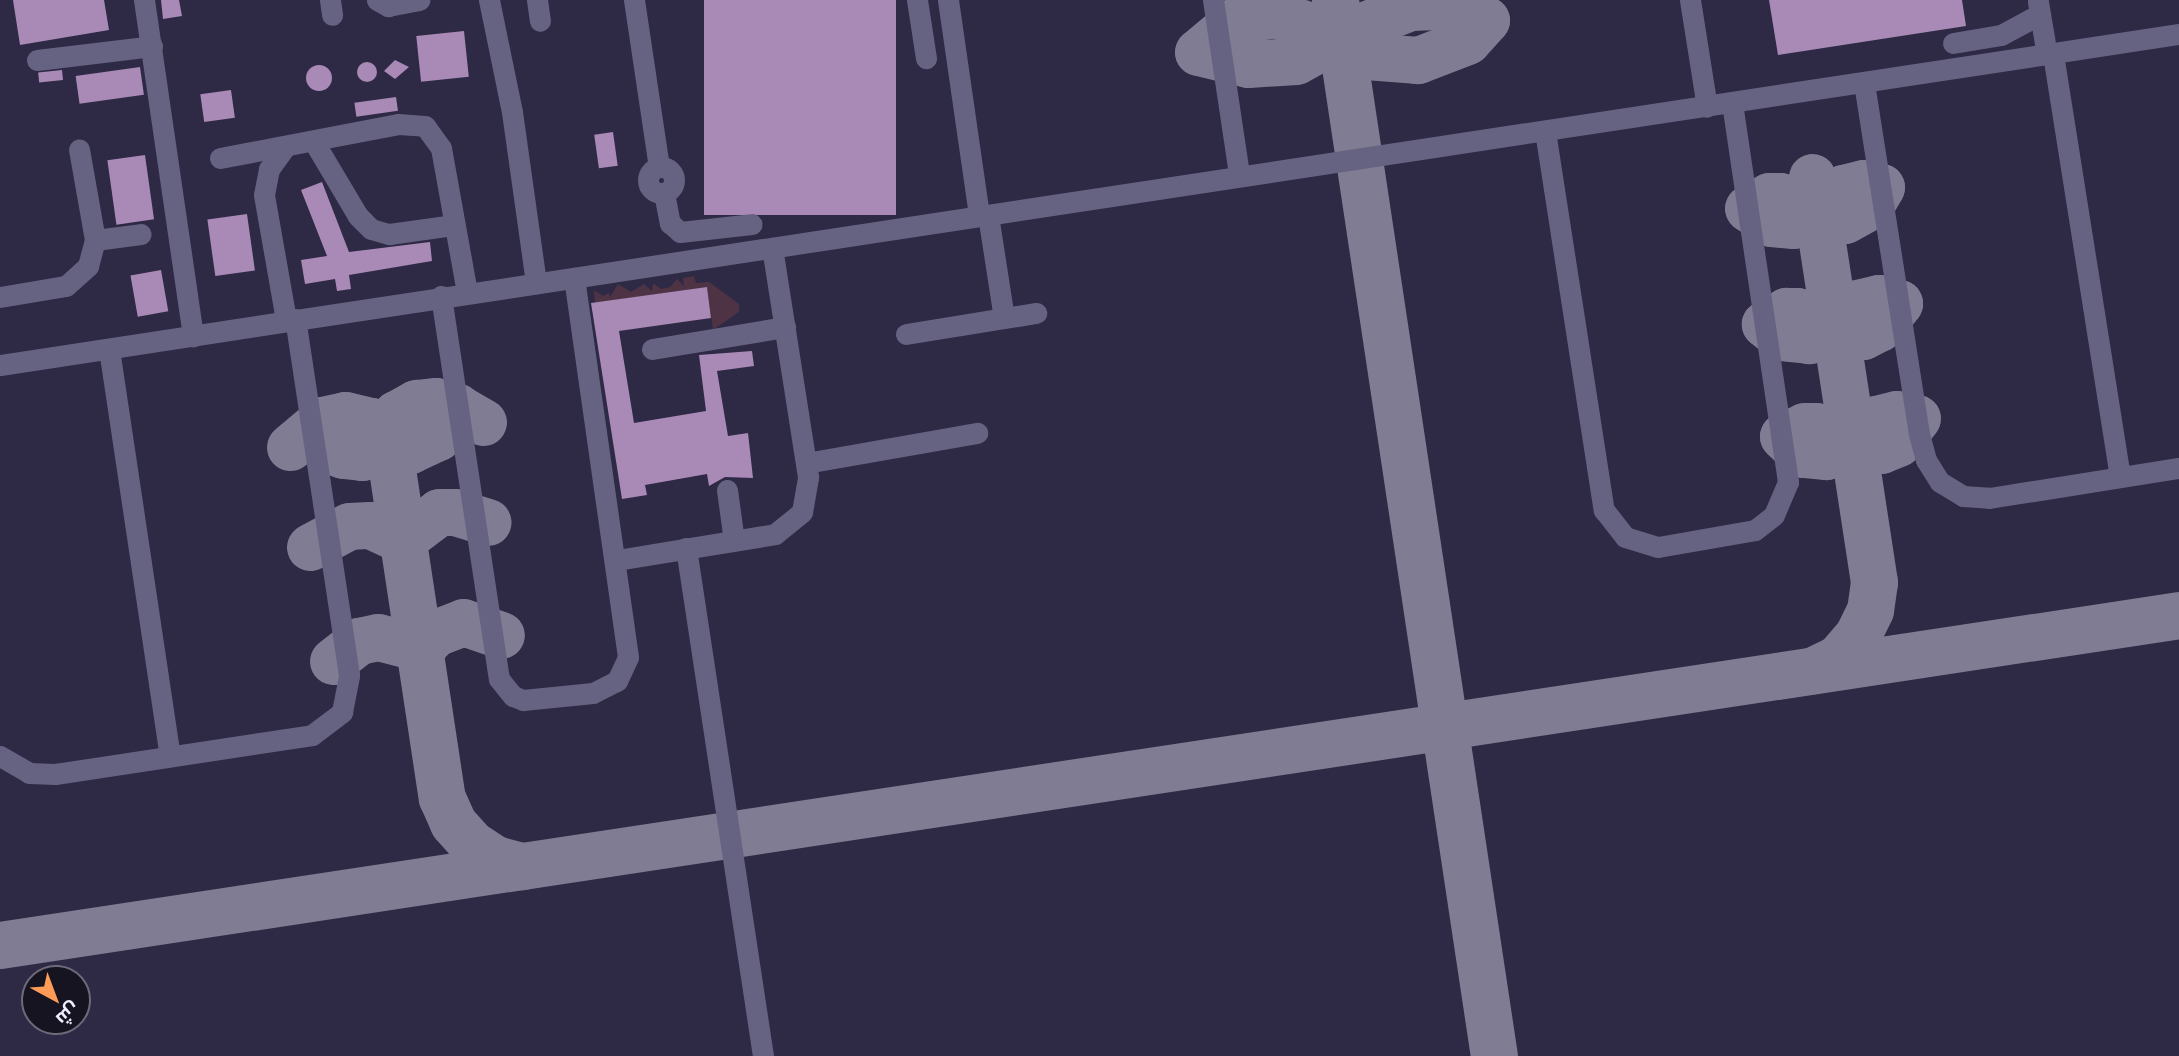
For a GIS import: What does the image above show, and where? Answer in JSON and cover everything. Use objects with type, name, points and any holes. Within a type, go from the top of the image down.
[{"type":"lane","points":[[144,0],[193,336]]},
{"type":"lane","points":[[377,0],[388,6],[419,0]]},
{"type":"lane","points":[[489,0],[512,112],[536,283]]},
{"type":"lane","points":[[634,0],[659,167],[670,169],[675,179],[671,190],[664,193],[670,223],[681,232],[752,224]]},
{"type":"lane","points":[[917,0],[926,58]]},
{"type":"lane","points":[[948,0],[1004,318]]},
{"type":"lane","points":[[1213,0],[1239,175]]},
{"type":"lane","points":[[1690,0],[1707,107]]},
{"type":"lane","points":[[1953,43],[2001,35],[2039,7],[2050,55],[2120,477]]},
{"type":"lane","points":[[0,365],[2179,34]]},
{"type":"lane","points":[[37,60],[152,46]]},
{"type":"lane","points":[[1864,83],[1919,434],[1932,472],[1951,490],[1976,498],[2179,468]]},
{"type":"lane","points":[[1545,131],[1604,510],[1616,530],[1636,543],[1671,545],[1755,530],[1774,516],[1788,482],[1732,103]]},
{"type":"lane","points":[[220,158],[407,123],[425,126],[441,148],[467,293]]},
{"type":"lane","points":[[314,142],[358,216],[371,229],[388,234],[454,225]]},
{"type":"lane","points":[[0,756],[17,768],[42,775],[312,735],[334,723],[347,701],[349,675],[291,320],[264,195],[269,169],[285,147]]},
{"type":"lane","points":[[0,297],[56,289],[75,281],[88,267],[94,240],[79,149]]},
{"type":"lane","points":[[94,240],[141,234]]},
{"type":"lane","points":[[617,560],[775,534],[795,521],[807,501],[806,463],[772,248]]},
{"type":"lane","points":[[441,296],[499,679],[513,696],[534,700],[593,693],[617,681],[628,657],[617,560],[574,278]]},
{"type":"lane","points":[[906,334],[1036,313]]},
{"type":"lane","points":[[652,349],[785,327]]},
{"type":"lane","points":[[108,349],[170,756]]},
{"type":"lane","points":[[806,463],[977,433]]},
{"type":"lane","points":[[727,490],[734,541]]},
{"type":"lane","points":[[686,548],[763,1056]]},
{"type":"shaded area","points":[[694,276],[696,283],[709,282],[739,304],[739,312],[713,330],[707,287],[595,303],[594,290],[603,296],[609,293],[610,297],[618,284],[631,292],[644,284],[652,291],[653,283],[661,289],[670,287],[677,279],[684,286],[683,278]]},
{"type":"building","points":[[13,0],[104,0],[109,30],[20,45]]},
{"type":"building","points":[[161,0],[179,0],[182,16],[163,19]]},
{"type":"building","points":[[704,0],[896,0],[896,215],[704,215]]},
{"type":"building","points":[[1769,0],[1962,0],[1966,26],[1778,55]]},
{"type":"building","points":[[464,31],[469,77],[421,82],[416,36]]},
{"type":"building","points":[[395,60],[409,67],[395,79],[384,71]]},
{"type":"building","points":[[367,62],[374,65],[377,72],[374,79],[367,82],[360,79],[357,72],[360,65]]},
{"type":"building","points":[[319,65],[328,69],[332,78],[328,87],[319,91],[310,87],[306,78],[310,69]]},
{"type":"building","points":[[140,67],[144,95],[80,104],[76,76]]},
{"type":"building","points":[[62,70],[63,80],[39,82],[38,73]]},
{"type":"building","points":[[231,90],[235,118],[204,122],[200,94]]},
{"type":"building","points":[[396,97],[398,111],[356,117],[354,103]]},
{"type":"building","points":[[613,132],[618,166],[599,168],[594,135]]},
{"type":"building","points":[[145,155],[154,219],[116,225],[107,160]]},
{"type":"building","points":[[322,182],[349,252],[430,242],[432,261],[349,275],[351,289],[337,291],[335,279],[305,284],[301,260],[327,256],[301,190]]},
{"type":"building","points":[[247,214],[255,270],[215,276],[207,220]]},
{"type":"building","points":[[161,270],[168,311],[138,317],[130,275]]},
{"type":"building","points":[[707,287],[711,318],[619,331],[634,423],[706,411],[699,355],[752,351],[754,366],[717,371],[728,436],[748,433],[753,478],[725,477],[709,486],[707,474],[645,485],[647,495],[622,499],[591,303]]},
{"type":"taxiway","points":[[1335,0],[1494,1056]]},
{"type":"taxiway","points":[[1198,52],[1235,21],[1275,14],[1341,36],[1366,56],[1418,60],[1467,41],[1486,20],[1437,6],[1410,7],[1362,26],[1341,36],[1296,61],[1248,64],[1198,52]]},
{"type":"taxiway","points":[[1812,177],[1874,582],[1870,610],[1858,635],[1838,658],[1813,670]]},
{"type":"taxiway","points":[[1748,208],[1769,196],[1780,196],[1800,202],[1816,215],[1845,220],[1870,206],[1881,187],[1863,183],[1843,188],[1816,215],[1793,225],[1771,223],[1748,208]]},
{"type":"taxiway","points":[[1899,303],[1879,298],[1858,303],[1834,328],[1809,340],[1781,337],[1765,324],[1786,311],[1797,311],[1817,318],[1834,328],[1842,333],[1863,336],[1879,328],[1899,303]]},
{"type":"taxiway","points":[[290,447],[322,420],[345,415],[372,421],[387,436],[396,414],[416,403],[436,401],[457,407],[483,422]]},
{"type":"taxiway","points":[[312,433],[328,450],[343,455],[362,457],[389,445],[410,450],[438,437],[457,407]]},
{"type":"taxiway","points":[[1783,436],[1802,454],[1826,456],[1852,444],[1876,419],[1896,414],[1917,418],[1898,443],[1881,450],[1861,450],[1852,444],[1836,433],[1816,426],[1804,426],[1783,436]]},
{"type":"taxiway","points":[[387,436],[442,798],[453,823],[472,844],[495,859],[522,866]]},
{"type":"taxiway","points":[[310,547],[349,526],[370,525],[402,540],[439,512],[455,512],[488,522]]},
{"type":"taxiway","points":[[0,945],[2179,615]]},
{"type":"taxiway","points":[[333,661],[359,641],[378,637],[421,648],[435,633],[463,622],[501,635]]}]
